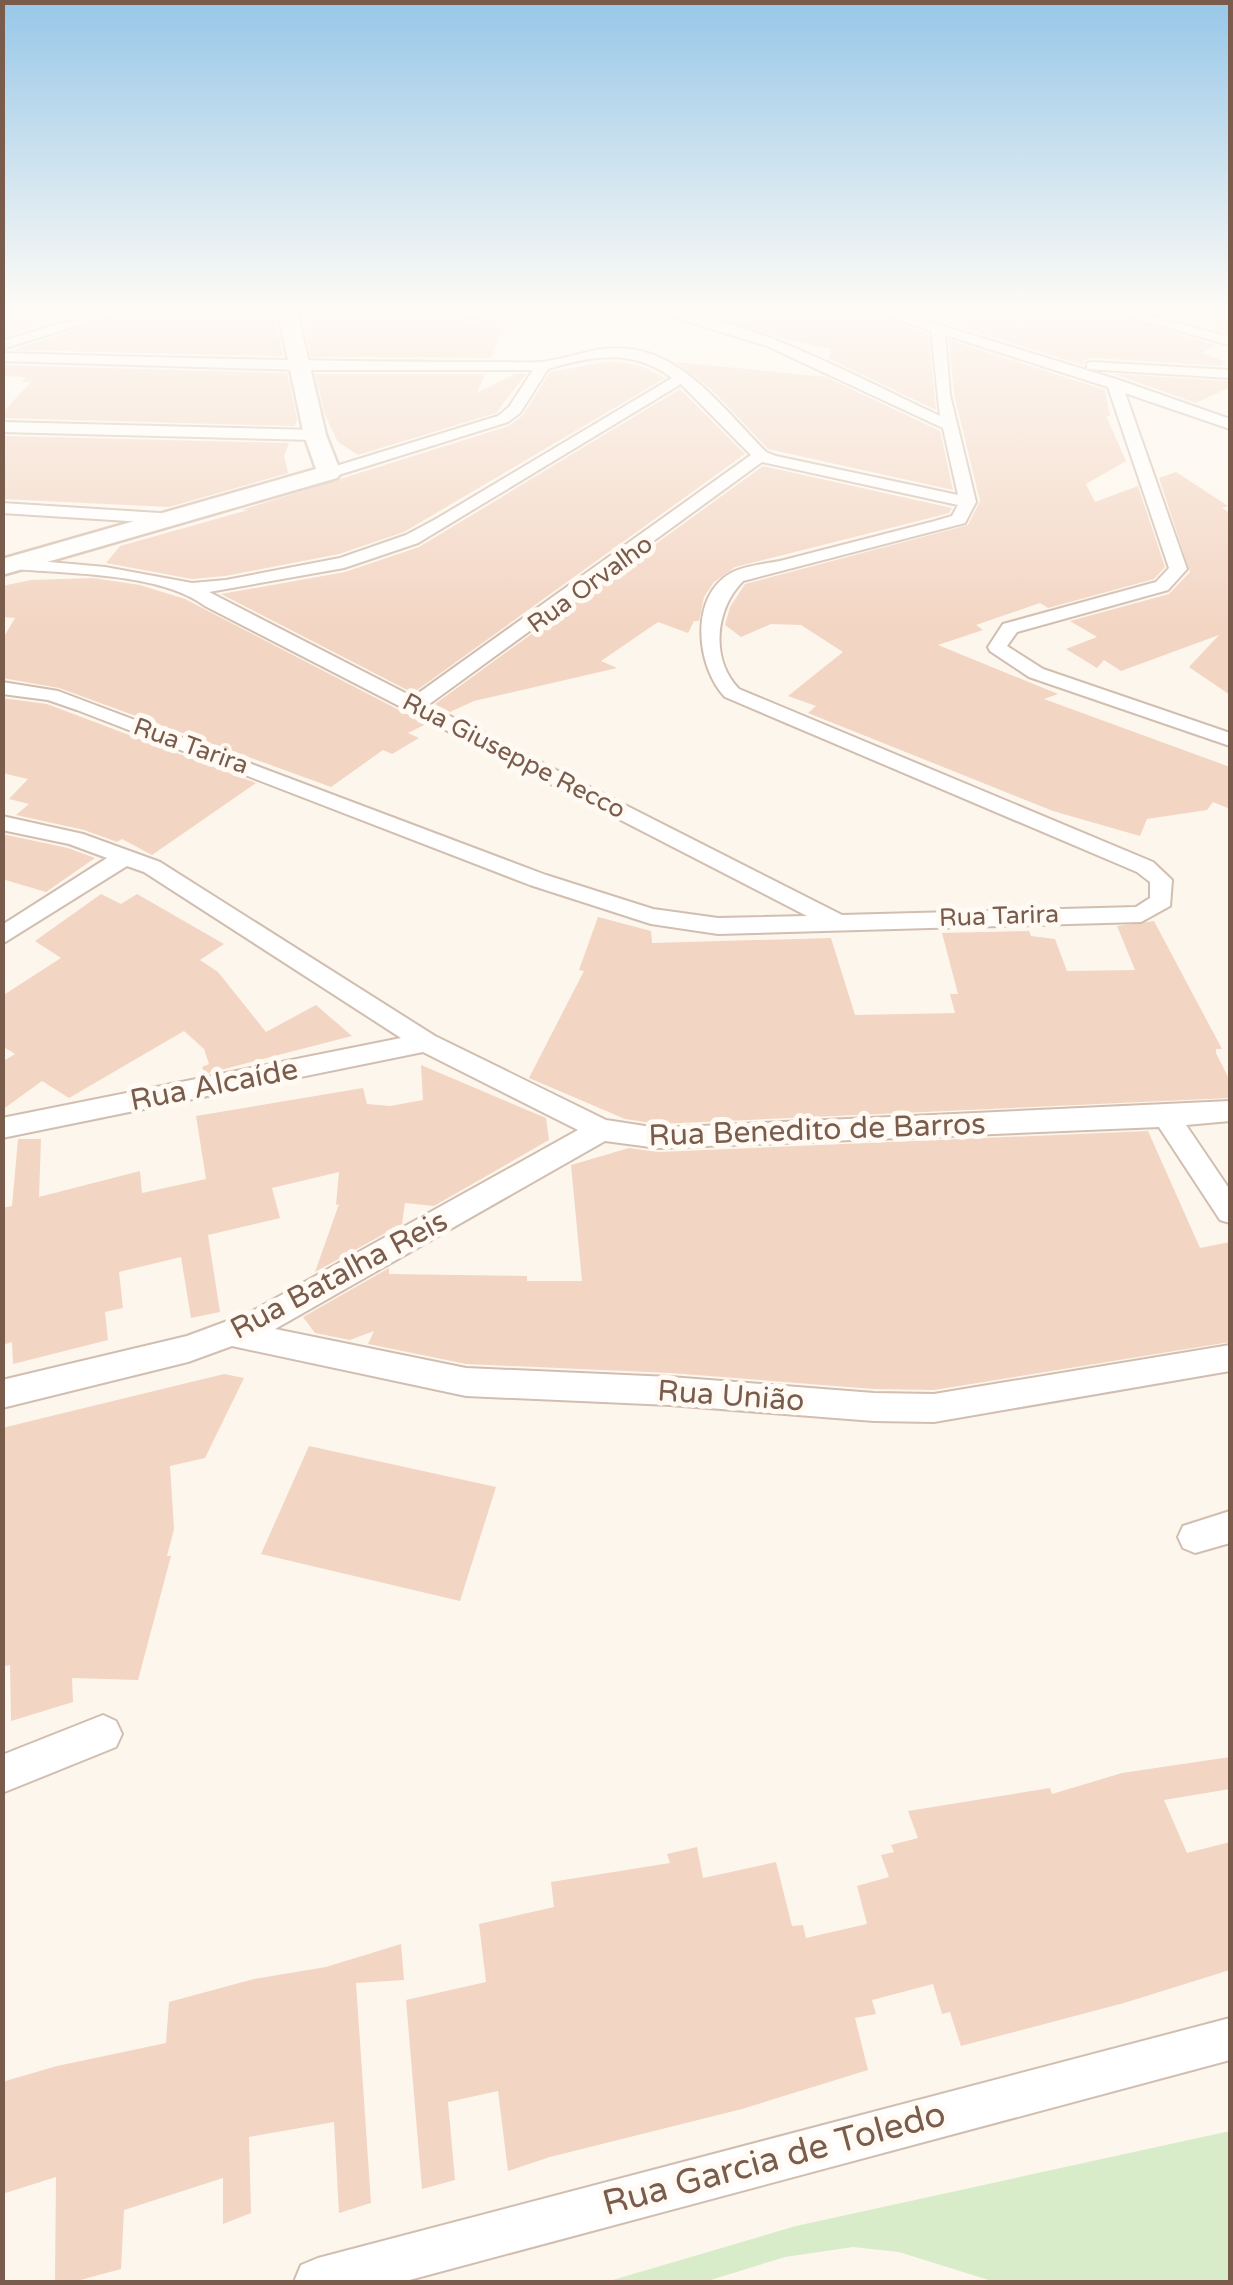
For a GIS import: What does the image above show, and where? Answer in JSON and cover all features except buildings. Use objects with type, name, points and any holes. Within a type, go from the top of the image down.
[{"type":"street","points":[[311,415],[329,473]]},
{"type":"street","points":[[9,566],[329,473],[509,415]]},
{"type":"street","points":[[9,566],[104,572],[192,588],[306,572],[412,539],[622,415]]},
{"type":"street","points":[[719,415],[760,454],[788,465],[968,502],[945,415]]},
{"type":"street","points":[[925,415],[947,425]]},
{"type":"street","points":[[1125,415],[1178,569],[1162,586],[1010,628],[997,647],[1006,657],[1036,673],[1230,740]]},
{"type":"street","points":[[1203,415],[1230,424]]},
{"type":"street","points":[[2,427],[315,435]]},
{"type":"street","name":"Rua Orvalho","points":[[415,705],[658,536],[748,468],[760,454]]},
{"type":"street","name":"Rua Tarira","points":[[2,688],[84,706],[460,852],[613,906],[685,922],[718,926],[1141,914],[1162,901],[1161,880],[1145,868],[732,692],[717,678],[712,656],[714,612],[718,597],[737,577],[941,525],[959,519],[968,502]]},
{"type":"street","points":[[2,508],[175,519]]},
{"type":"street","name":"Rua Giuseppe Recco","points":[[192,588],[210,602],[838,922]]},
{"type":"street","points":[[1195,727],[1230,716]]},
{"type":"street","name":"Rua Benedito de Barros","points":[[2,824],[75,839],[152,867],[426,1042],[601,1130],[658,1138],[1230,1111]]},
{"type":"street","points":[[2,936],[125,857]]},
{"type":"street","name":"Rua Alcaíde","points":[[2,1128],[426,1042]]},
{"type":"street","points":[[1166,1117],[1230,1212]]},
{"type":"street","name":"Rua Batalha Reis","points":[[2,1394],[125,1367],[233,1333],[336,1282],[601,1130]]},
{"type":"street","name":"Rua União","points":[[233,1333],[466,1382],[670,1390],[874,1408],[934,1408],[1230,1358]]},
{"type":"street","points":[[1196,1537],[1230,1527]]},
{"type":"street","points":[[2,1774],[103,1734]]},
{"type":"street","name":"Rua Garcia de Toledo","points":[[318,2282],[1230,2039]]},
{"type":"green space","points":[[1230,2131],[1228,2282],[995,2282],[899,2252],[853,2247],[785,2257],[704,2282],[606,2282],[796,2226]]}]
